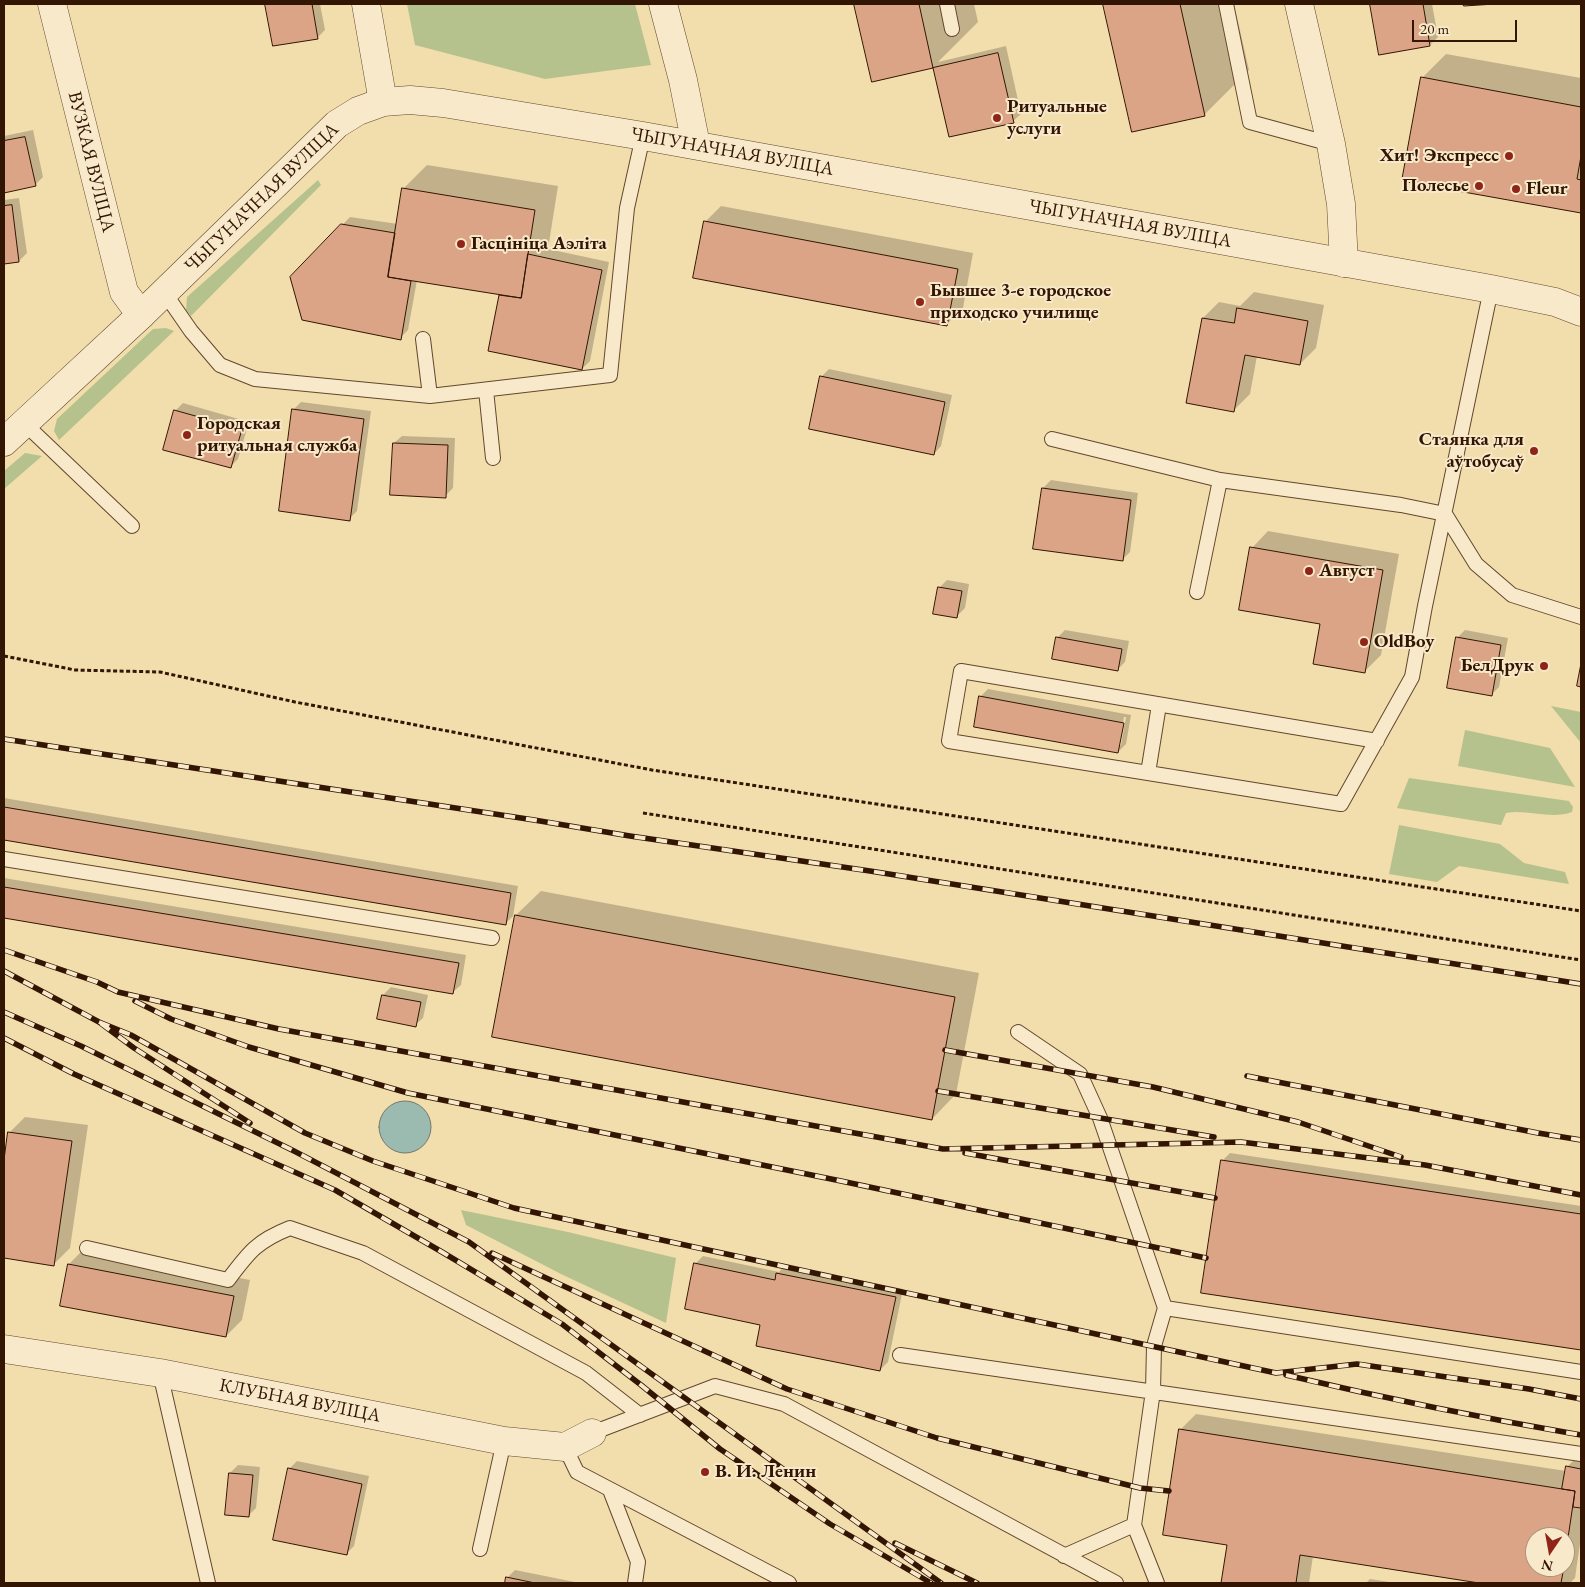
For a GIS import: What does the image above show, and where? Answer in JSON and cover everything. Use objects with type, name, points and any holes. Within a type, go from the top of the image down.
[{"type":"street","name":"ВУЗКАЯ ВУЛІЦА","points":[[52,4],[124,292],[141,315]]},
{"type":"street","points":[[366,4],[384,102]]},
{"type":"street","points":[[663,4],[683,80],[696,145]]},
{"type":"street","points":[[1299,4],[1331,144],[1341,204],[1344,263]]},
{"type":"street","name":"ЧЫГУНАЧНАЯ ВУЛІЦА","points":[[4,442],[141,315],[337,124],[358,111],[384,102],[410,100],[444,104],[696,145],[1491,289],[1554,302],[1581,312]]},
{"type":"street","name":"КЛУБНАЯ ВУЛІЦА","points":[[4,1349],[160,1373],[504,1441],[565,1447]]},
{"type":"street","points":[[565,1447],[592,1433]]},
{"type":"lane","points":[[947,4],[952,29]]},
{"type":"lane","points":[[1226,4],[1250,122],[1331,144]]},
{"type":"lane","points":[[164,292],[191,331],[220,365],[256,379],[430,396],[610,375],[627,208],[643,136]]},
{"type":"lane","points":[[1377,741],[961,671],[949,741],[1341,804],[1377,741],[1412,677],[1491,289]]},
{"type":"lane","points":[[422,340],[430,396]]},
{"type":"lane","points":[[486,390],[493,458]]},
{"type":"lane","points":[[24,423],[132,526]]},
{"type":"lane","points":[[1052,439],[1220,480],[1402,505],[1445,514],[1476,564],[1512,595],[1581,617]]},
{"type":"lane","points":[[1197,592],[1220,480]]},
{"type":"lane","points":[[1148,773],[1159,705]]},
{"type":"lane","points":[[4,860],[492,938]]},
{"type":"lane","points":[[1018,1032],[1080,1074],[1100,1118],[1165,1308],[1154,1346],[1153,1391],[1134,1525],[1157,1583]]},
{"type":"lane","points":[[87,1248],[228,1280],[249,1252],[269,1236],[290,1228],[362,1253],[397,1271],[586,1373],[640,1415]]},
{"type":"lane","points":[[1165,1308],[1581,1372]]},
{"type":"lane","points":[[900,1355],[1581,1454]]},
{"type":"lane","points":[[160,1373],[208,1583]]},
{"type":"lane","points":[[592,1433],[715,1386],[784,1404],[1116,1583]]},
{"type":"lane","points":[[480,1549],[504,1441]]},
{"type":"lane","points":[[565,1447],[577,1472],[789,1583]]},
{"type":"lane","points":[[610,1490],[638,1562],[635,1583]]},
{"type":"lane","points":[[1064,1556],[1134,1525]]},
{"type":"path","points":[[4,656],[75,670],[160,672],[296,702],[652,770],[1581,910]]},
{"type":"path","points":[[643,813],[1581,960]]},
{"type":"green space","points":[[407,4],[635,4],[651,65],[545,79],[415,45]]},
{"type":"green space","points":[[318,180],[321,185],[191,316],[186,310],[187,297]]},
{"type":"green space","points":[[166,328],[174,331],[59,440],[54,431],[57,419],[153,329]]},
{"type":"green space","points":[[25,453],[42,456],[4,489],[4,471]]},
{"type":"green space","points":[[1551,706],[1581,712],[1581,743]]},
{"type":"green space","points":[[1465,730],[1550,748],[1575,787],[1458,766]]},
{"type":"green space","points":[[1409,778],[1569,801],[1573,807],[1572,812],[1556,815],[1523,812],[1506,813],[1501,825],[1397,808]]},
{"type":"green space","points":[[1399,825],[1500,844],[1524,863],[1565,872],[1569,884],[1459,866],[1437,882],[1389,874]]},
{"type":"green space","points":[[461,1210],[568,1232],[676,1258],[666,1323],[563,1275],[466,1225]]},
{"type":"water","points":[[405,1101],[419,1105],[427,1113],[431,1127],[427,1141],[419,1149],[405,1153],[391,1149],[383,1141],[379,1127],[383,1113],[391,1105]]},
{"type":"building","points":[[265,4],[312,4],[318,39],[273,46]]},
{"type":"building","points":[[854,4],[919,4],[933,68],[872,82]]},
{"type":"building","points":[[1103,4],[1180,4],[1205,116],[1132,132]]},
{"type":"building","points":[[1370,4],[1423,4],[1430,46],[1379,55]]},
{"type":"building","points":[[1463,4],[1495,4],[1464,6]]},
{"type":"building","points":[[998,53],[1014,123],[949,137],[933,68]]},
{"type":"building","points":[[1421,77],[1581,107],[1581,156],[1577,179],[1581,180],[1581,213],[1402,181]]},
{"type":"building","points":[[25,137],[36,186],[4,193],[4,141]]},
{"type":"building","name":"Гасцініца Аэліта","points":[[402,188],[535,210],[521,298],[388,277]]},
{"type":"building","points":[[12,205],[19,262],[4,264],[4,206]]},
{"type":"building","points":[[704,221],[958,269],[947,326],[693,278]]},
{"type":"building","points":[[341,224],[395,233],[388,277],[411,281],[401,340],[302,320],[290,277]]},
{"type":"building","points":[[528,254],[602,270],[582,370],[488,351],[499,295],[521,298]]},
{"type":"building","points":[[1237,308],[1308,321],[1300,365],[1245,355],[1234,412],[1186,403],[1202,318],[1234,323]]},
{"type":"building","points":[[820,376],[945,402],[934,455],[809,429]]},
{"type":"building","points":[[292,409],[364,419],[350,521],[279,511]]},
{"type":"building","points":[[174,410],[242,429],[231,468],[163,450]]},
{"type":"building","points":[[393,443],[448,445],[446,498],[390,495]]},
{"type":"building","points":[[1042,488],[1131,500],[1123,561],[1033,549]]},
{"type":"building","points":[[1250,547],[1383,570],[1365,673],[1313,664],[1320,624],[1239,610]]},
{"type":"building","points":[[938,587],[962,591],[957,618],[933,614]]},
{"type":"building","points":[[1056,637],[1122,649],[1118,671],[1052,659]]},
{"type":"building","points":[[1456,637],[1501,645],[1492,696],[1447,688]]},
{"type":"building","points":[[1581,664],[1581,687],[1577,686]]},
{"type":"building","points":[[979,696],[1124,723],[1118,753],[974,727]]},
{"type":"building","points":[[4,807],[511,893],[506,925],[4,840]]},
{"type":"building","points":[[4,887],[459,963],[453,994],[4,918]]},
{"type":"building","points":[[515,915],[955,997],[932,1120],[492,1037]]},
{"type":"building","points":[[382,995],[421,1002],[416,1027],[377,1019]]},
{"type":"building","points":[[8,1132],[72,1141],[54,1266],[4,1258],[4,1160]]},
{"type":"building","points":[[1221,1160],[1581,1214],[1581,1350],[1201,1293]]},
{"type":"building","points":[[694,1263],[775,1280],[776,1273],[896,1297],[880,1371],[756,1346],[760,1325],[685,1309]]},
{"type":"building","points":[[68,1264],[234,1296],[226,1337],[60,1306]]},
{"type":"building","points":[[1179,1429],[1575,1491],[1570,1527],[1525,1527],[1525,1577],[1562,1577],[1561,1583],[1479,1583],[1300,1555],[1296,1583],[1221,1583],[1227,1545],[1163,1535]]},
{"type":"building","points":[[1566,1466],[1581,1469],[1581,1508],[1573,1507],[1575,1491],[1562,1489]]},
{"type":"building","points":[[288,1468],[362,1484],[347,1555],[273,1540]]},
{"type":"building","points":[[229,1473],[253,1475],[249,1517],[225,1515]]},
{"type":"building","points":[[506,1577],[535,1583],[505,1583]]},
{"type":"railway","points":[[4,739],[630,836],[870,871],[1581,984]]},
{"type":"railway","points":[[4,950],[97,982],[118,992],[279,1029],[943,1149],[1241,1142],[1425,1165],[1581,1195]]},
{"type":"railway","points":[[4,971],[99,1022],[134,1048],[250,1123]]},
{"type":"railway","points":[[135,1001],[171,1019],[249,1047],[408,1093],[1206,1258]]},
{"type":"railway","points":[[4,1012],[81,1046],[294,1151],[469,1242],[941,1583]]},
{"type":"railway","points":[[99,1022],[131,1035],[305,1133],[373,1161],[514,1208],[1276,1373],[1357,1364],[1529,1389],[1581,1399]]},
{"type":"railway","points":[[4,1038],[74,1074],[335,1190],[442,1252],[562,1324],[720,1449],[830,1524],[931,1583]]},
{"type":"railway","points":[[945,1050],[1153,1087],[1298,1122],[1401,1157]]},
{"type":"railway","points":[[1247,1076],[1581,1140]]},
{"type":"railway","points":[[938,1091],[1214,1137]]},
{"type":"railway","points":[[965,1153],[1215,1198]]},
{"type":"railway","points":[[492,1253],[787,1389],[937,1438],[1140,1488],[1169,1491]]},
{"type":"railway","points":[[1286,1375],[1433,1407],[1581,1435]]},
{"type":"railway","points":[[895,1543],[977,1583]]},
{"type":"place","name":"Ритуальные услуги","points":[[997,118]]},
{"type":"place","name":"Хит! Экспресс","points":[[1509,156]]},
{"type":"place","name":"Полесье","points":[[1479,186]]},
{"type":"place","name":"Fleur","points":[[1516,189]]},
{"type":"place","name":"Гасцініца Аэліта","points":[[461,244]]},
{"type":"place","name":"Бывшее 3-е городское приходско училище","points":[[920,302]]},
{"type":"place","name":"Городская ритуальная служба","points":[[187,435]]},
{"type":"place","name":"Стаянка для аўтобусаў","points":[[1534,451]]},
{"type":"place","name":"Август","points":[[1309,571]]},
{"type":"place","name":"OldBoy","points":[[1364,642]]},
{"type":"place","name":"БелДрук","points":[[1544,666]]},
{"type":"place","name":"В. И. Ленин","points":[[705,1472]]}]
